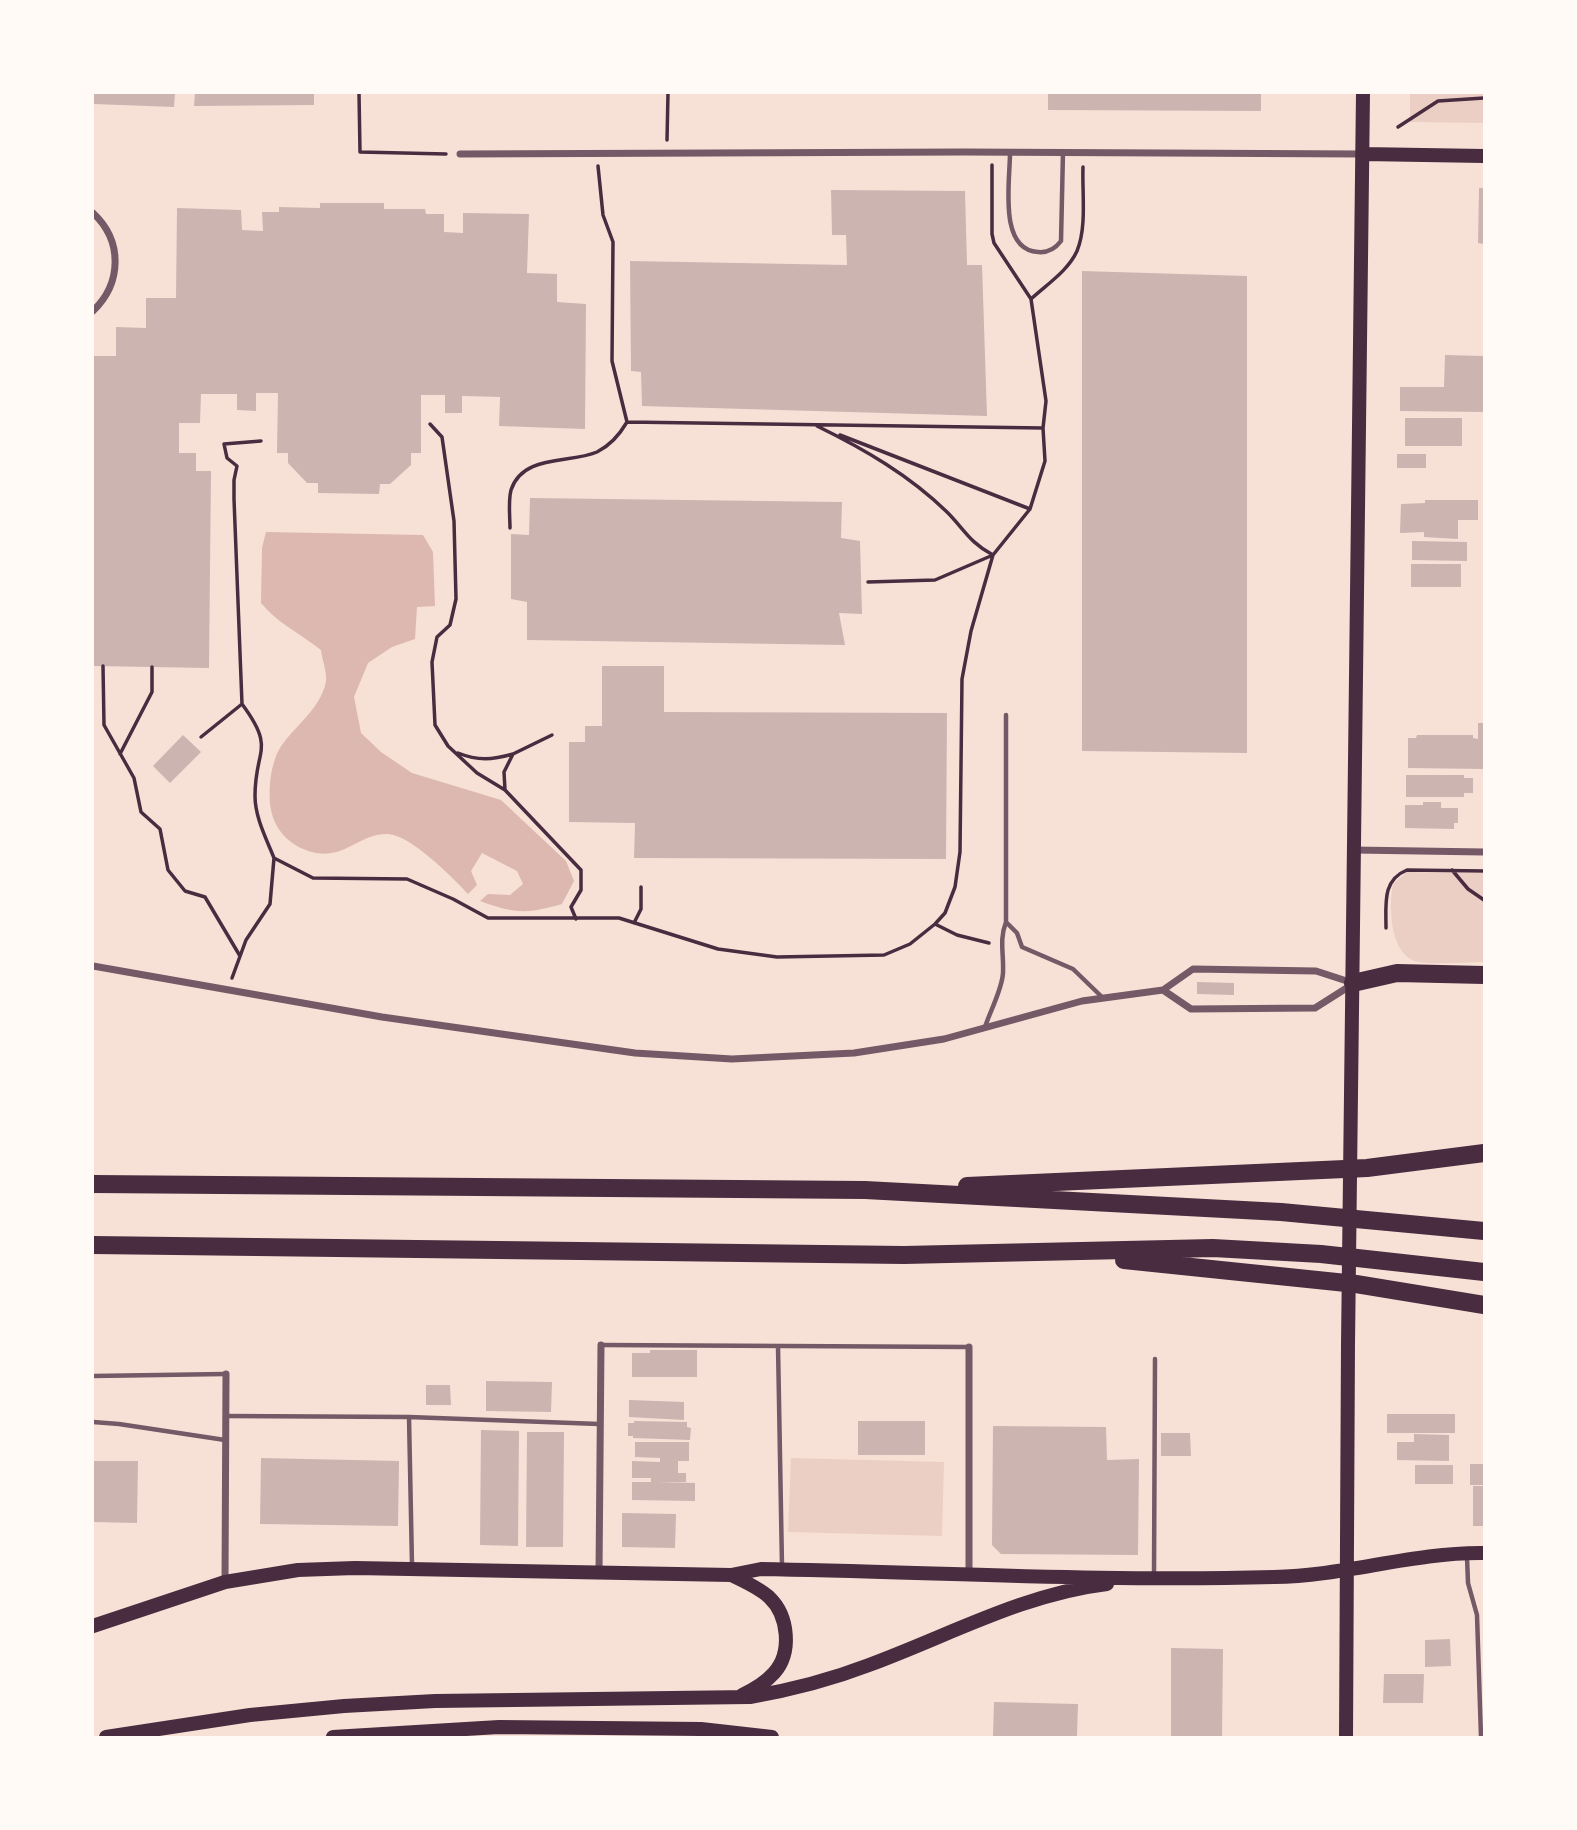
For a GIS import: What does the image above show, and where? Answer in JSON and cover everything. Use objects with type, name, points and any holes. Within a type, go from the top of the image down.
[{"type":"highway","points":[[1353,983],[1397,973],[1484,975]]},
{"type":"highway","points":[[866,1190],[1367,1168],[1484,1153]]},
{"type":"highway","points":[[93,1176],[154,1183]]},
{"type":"highway","points":[[93,1184],[866,1190],[1282,1212],[1484,1231]]},
{"type":"highway","points":[[93,1245],[904,1255],[1213,1248],[1321,1254],[1484,1272]]},
{"type":"highway","points":[[1051,1252],[1356,1284],[1484,1305]]},
{"type":"main road","points":[[1346,1737],[1353,850],[1363,93]]},
{"type":"main road","points":[[1363,154],[1484,156]]},
{"type":"main road","points":[[93,1626],[225,1582],[298,1570],[412,1569],[731,1575],[761,1569],[782,1569],[1154,1578],[1305,1576],[1425,1556],[1484,1553]]},
{"type":"main road","points":[[729,1699],[744,1694],[773,1674],[783,1658],[786,1640],[780,1612],[770,1598],[731,1575]]},
{"type":"main road","points":[[106,1737],[260,1713],[344,1706],[435,1701],[729,1699],[781,1692],[821,1682],[869,1665],[1044,1597],[1097,1585],[1154,1578]]},
{"type":"main road","points":[[333,1737],[499,1727],[701,1729],[772,1737]]},
{"type":"main road","points":[[701,1729],[732,1737]]},
{"type":"street","points":[[460,154],[1363,154]]},
{"type":"street","points":[[93,213],[109,233],[116,261],[106,297],[93,311]]},
{"type":"street","points":[[1353,850],[1484,852]]},
{"type":"street","points":[[93,966],[382,1017],[635,1054],[699,1058],[804,1057],[876,1051],[944,1039],[1102,997],[1163,990],[1193,969],[1316,971],[1353,983]]},
{"type":"street","points":[[1163,990],[1191,1009],[1315,1008],[1353,983]]},
{"type":"street","points":[[599,1573],[601,1345]]},
{"type":"street","points":[[969,1347],[969,1574]]},
{"type":"street","points":[[225,1582],[226,1374]]},
{"type":"lane","points":[[1010,152],[1011,231],[1017,243],[1025,250],[1044,252],[1055,248],[1061,241],[1063,152]]},
{"type":"lane","points":[[984,1028],[1003,975],[1001,934],[1006,922],[1006,715]]},
{"type":"lane","points":[[1006,922],[1017,933],[1022,947],[1073,969],[1102,997]]},
{"type":"lane","points":[[601,1345],[969,1347]]},
{"type":"lane","points":[[778,1346],[782,1569]]},
{"type":"lane","points":[[1154,1578],[1155,1359]]},
{"type":"lane","points":[[93,1376],[226,1374]]},
{"type":"lane","points":[[226,1416],[409,1417],[600,1424]]},
{"type":"lane","points":[[409,1417],[412,1569]]},
{"type":"lane","points":[[93,1422],[226,1440]]},
{"type":"lane","points":[[1467,1553],[1468,1583],[1477,1615],[1481,1737]]},
{"type":"path","points":[[359,93],[360,152],[460,154]]},
{"type":"path","points":[[667,153],[668,93]]},
{"type":"path","points":[[1398,127],[1438,101],[1484,98]]},
{"type":"path","points":[[274,858],[313,878],[407,879],[488,918],[619,918],[718,949],[777,957],[884,955],[910,944],[935,924],[945,913],[955,887],[960,852],[962,679],[971,631],[993,555],[1030,509],[1045,461],[1043,428],[1046,401],[1031,299],[1001,256],[992,234],[992,152]]},
{"type":"path","points":[[510,528],[511,490],[521,473],[537,465],[597,452],[620,434],[627,422],[612,361],[613,242],[603,215],[598,153]]},
{"type":"path","points":[[627,422],[1043,428]]},
{"type":"path","points":[[430,424],[442,437],[454,521],[456,599],[450,625],[437,637],[432,662],[435,725],[448,746],[477,773],[505,790],[581,870],[581,890],[571,907],[576,919]]},
{"type":"path","points":[[815,425],[1030,509]]},
{"type":"path","points":[[815,425],[864,449],[898,472],[946,512],[976,546],[993,555]]},
{"type":"path","points":[[227,990],[246,940],[270,904],[274,858],[261,827],[255,796],[263,743],[256,723],[242,704],[234,499],[237,466],[227,457],[224,444],[261,441]]},
{"type":"path","points":[[868,582],[935,580],[993,555]]},
{"type":"path","points":[[103,666],[104,726],[134,778],[141,812],[160,829],[168,870],[185,891],[205,897],[240,956]]},
{"type":"path","points":[[120,754],[152,692],[152,667]]},
{"type":"path","points":[[201,737],[242,704]]},
{"type":"path","points":[[454,751],[474,760],[492,760],[513,754],[552,735]]},
{"type":"path","points":[[505,790],[503,772],[513,754]]},
{"type":"path","points":[[1386,928],[1386,895],[1390,882],[1398,873],[1407,870],[1484,871]]},
{"type":"path","points":[[1452,870],[1468,889],[1484,900]]},
{"type":"path","points":[[634,923],[641,909],[641,887]]},
{"type":"path","points":[[935,924],[957,935],[1001,946]]},
{"type":"shaded area","points":[[1410,93],[1484,93],[1484,123],[1410,122]]},
{"type":"shaded area","points":[[266,532],[423,535],[433,552],[435,606],[417,607],[415,639],[392,647],[368,663],[354,697],[361,733],[381,752],[412,773],[501,800],[566,861],[574,881],[562,904],[521,911],[480,901],[488,894],[510,895],[523,884],[517,871],[482,853],[471,871],[477,885],[468,894],[431,858],[397,836],[376,835],[325,854],[297,846],[282,834],[275,823],[270,804],[270,780],[274,762],[287,738],[311,712],[323,692],[326,677],[321,650],[261,603],[262,548]]},
{"type":"shaded area","points":[[1407,872],[1484,873],[1484,962],[1426,963],[1412,960],[1404,954],[1392,925],[1391,903],[1393,884]]},
{"type":"shaded area","points":[[791,1458],[944,1462],[942,1536],[788,1532]]},
{"type":"building","points":[[93,93],[175,93],[174,107],[93,104]]},
{"type":"building","points":[[195,93],[314,93],[314,105],[194,106]]},
{"type":"building","points":[[1048,93],[1261,93],[1261,111],[1048,110]]},
{"type":"building","points":[[1479,188],[1484,188],[1484,244],[1478,243]]},
{"type":"building","points":[[831,190],[965,191],[967,265],[982,265],[987,416],[642,406],[641,372],[631,371],[630,261],[847,265],[846,235],[832,235]]},
{"type":"building","points":[[320,203],[384,203],[384,209],[425,209],[426,214],[444,214],[444,232],[463,233],[463,213],[529,214],[527,273],[557,274],[557,302],[586,304],[585,429],[499,426],[500,397],[462,396],[462,413],[445,413],[445,395],[421,395],[421,453],[411,453],[411,465],[390,484],[380,484],[379,494],[318,493],[318,483],[307,483],[288,463],[288,453],[277,453],[278,393],[256,393],[256,411],[237,410],[237,394],[201,394],[200,423],[179,423],[179,453],[196,453],[196,471],[211,471],[209,668],[93,666],[93,356],[116,356],[116,327],[146,328],[146,298],[176,298],[177,208],[241,210],[242,230],[263,231],[262,212],[279,212],[279,207],[320,208]]},
{"type":"building","points":[[1082,271],[1247,276],[1247,753],[1082,751]]},
{"type":"building","points":[[1445,355],[1484,356],[1484,412],[1400,411],[1400,387],[1444,387]]},
{"type":"building","points":[[1405,418],[1462,418],[1462,446],[1405,446]]},
{"type":"building","points":[[1397,454],[1426,454],[1426,468],[1397,468]]},
{"type":"building","points":[[530,498],[842,502],[841,538],[860,541],[862,614],[839,613],[845,645],[527,640],[527,602],[511,599],[511,534],[529,535]]},
{"type":"building","points":[[1425,500],[1478,500],[1478,520],[1458,520],[1458,539],[1424,537],[1424,532],[1400,533],[1401,504],[1425,503]]},
{"type":"building","points":[[1412,541],[1467,542],[1467,561],[1412,560]]},
{"type":"building","points":[[1411,564],[1461,564],[1461,587],[1411,587]]},
{"type":"building","points":[[602,666],[664,666],[664,712],[947,713],[946,859],[634,858],[635,823],[569,822],[569,742],[585,742],[585,726],[602,726]]},
{"type":"building","points":[[1478,723],[1484,723],[1484,769],[1408,768],[1408,738],[1416,738],[1417,735],[1473,735],[1473,738],[1478,739]]},
{"type":"building","points":[[183,735],[201,752],[170,783],[153,766]]},
{"type":"building","points":[[1406,775],[1464,775],[1464,778],[1473,778],[1473,793],[1464,793],[1464,797],[1406,797]]},
{"type":"building","points":[[1423,802],[1441,802],[1441,808],[1458,808],[1458,823],[1454,823],[1454,829],[1405,828],[1405,805],[1423,805]]},
{"type":"building","points":[[1197,982],[1234,983],[1234,995],[1197,994]]},
{"type":"building","points":[[650,1350],[697,1350],[697,1377],[632,1377],[632,1353],[650,1353]]},
{"type":"building","points":[[486,1381],[552,1382],[551,1412],[486,1411]]},
{"type":"building","points":[[426,1385],[450,1385],[451,1405],[426,1405]]},
{"type":"building","points":[[629,1400],[684,1402],[684,1420],[629,1417]]},
{"type":"building","points":[[1387,1414],[1455,1414],[1455,1433],[1387,1433]]},
{"type":"building","points":[[858,1421],[925,1421],[925,1455],[858,1455]]},
{"type":"building","points":[[687,1422],[687,1427],[691,1428],[690,1440],[633,1438],[628,1436],[628,1423]]},
{"type":"building","points":[[993,1426],[1106,1427],[1107,1460],[1139,1459],[1138,1555],[1001,1554],[992,1545]]},
{"type":"building","points":[[481,1430],[519,1431],[518,1546],[480,1545]]},
{"type":"building","points":[[527,1432],[564,1432],[563,1547],[526,1547]]},
{"type":"building","points":[[1161,1433],[1190,1433],[1191,1456],[1161,1456]]},
{"type":"building","points":[[1414,1434],[1449,1435],[1449,1461],[1397,1460],[1397,1442],[1414,1442]]},
{"type":"building","points":[[635,1442],[689,1442],[689,1461],[678,1461],[678,1473],[686,1473],[686,1482],[657,1482],[695,1483],[695,1501],[632,1500],[632,1482],[651,1482],[651,1478],[632,1478],[632,1461],[660,1462],[660,1458],[635,1457]]},
{"type":"building","points":[[261,1458],[399,1461],[398,1526],[260,1524]]},
{"type":"building","points":[[93,1461],[138,1461],[137,1523],[93,1522]]},
{"type":"building","points":[[1470,1464],[1484,1464],[1484,1485],[1470,1485]]},
{"type":"building","points":[[1415,1465],[1453,1465],[1453,1484],[1415,1484]]},
{"type":"building","points":[[1473,1486],[1484,1486],[1484,1526],[1473,1526]]},
{"type":"building","points":[[622,1513],[676,1514],[675,1548],[622,1547]]},
{"type":"building","points":[[1450,1639],[1451,1666],[1425,1667],[1425,1640]]},
{"type":"building","points":[[1171,1648],[1223,1649],[1222,1737],[1171,1737]]},
{"type":"building","points":[[1384,1674],[1424,1674],[1423,1703],[1383,1703]]},
{"type":"building","points":[[994,1702],[1078,1704],[1077,1737],[993,1737]]}]
